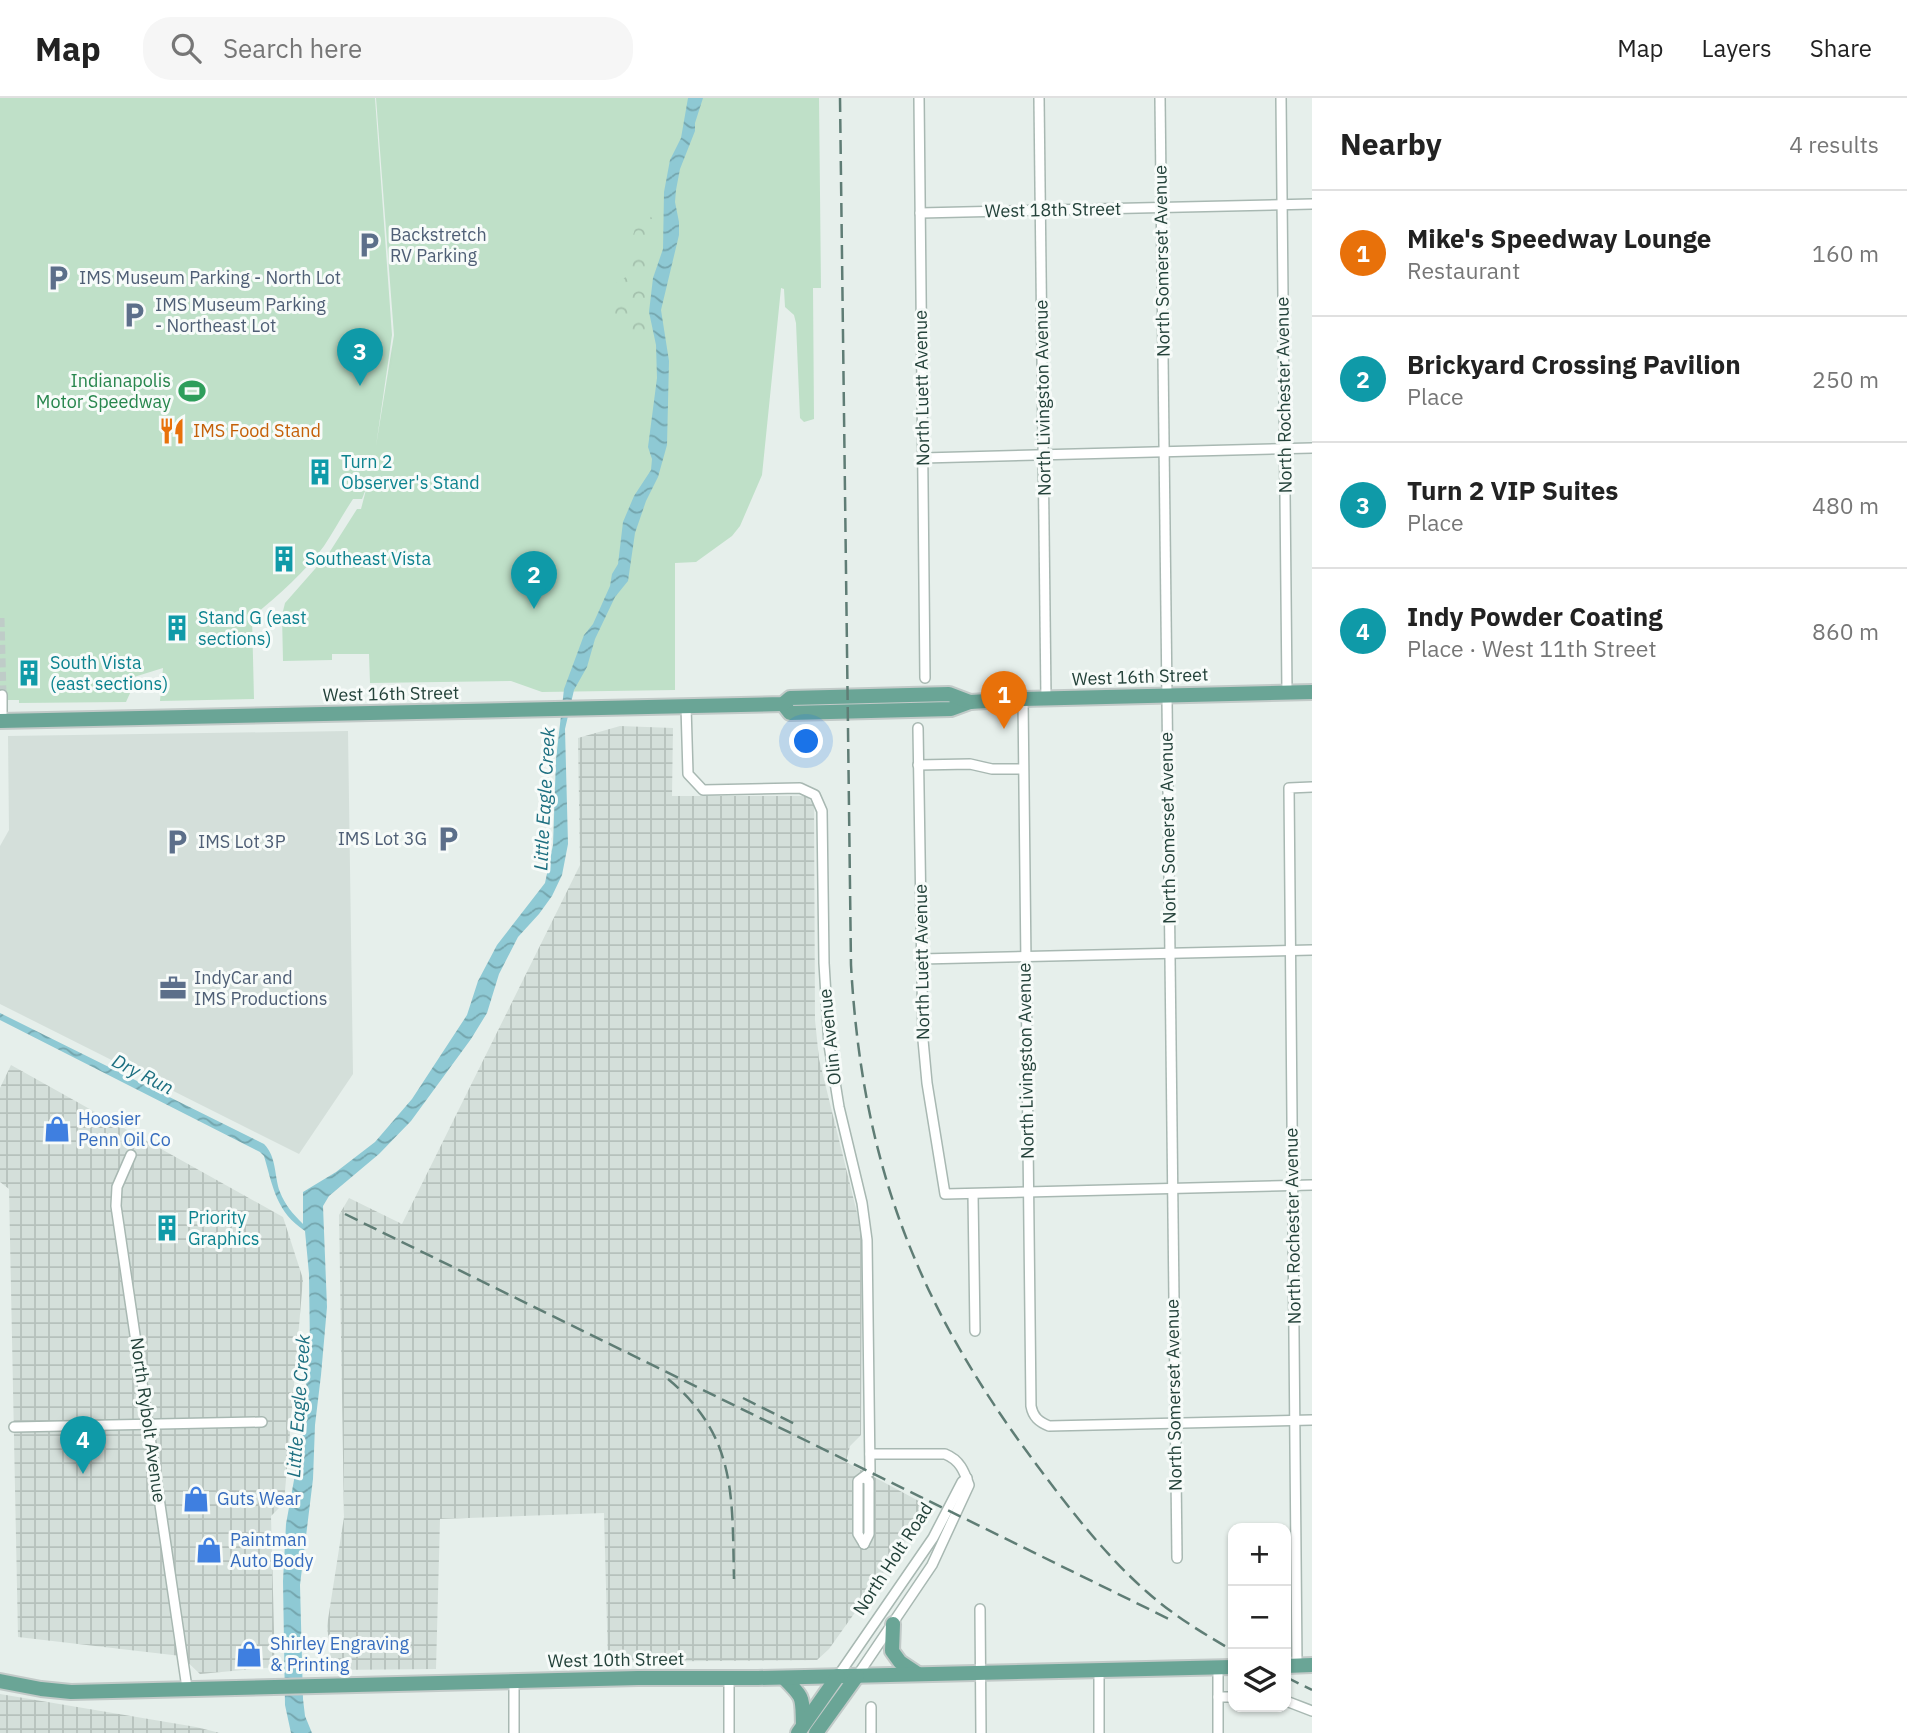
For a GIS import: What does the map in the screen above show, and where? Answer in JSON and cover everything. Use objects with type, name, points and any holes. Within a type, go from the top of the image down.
[{"type":"main road","name":"West 16th Street","points":[[1,721],[586,710],[783,704],[790,698],[949,694],[970,702],[1312,692]]},
{"type":"main road","points":[[892,1624],[892,1651],[900,1661],[918,1674]]},
{"type":"main road","name":"West 10th Street","points":[[0,1681],[71,1692],[1226,1667]]},
{"type":"main road","name":"North Holt Road","points":[[806,1731],[838,1676]]},
{"type":"main road","name":"North Holt Road","points":[[806,1731],[856,1676]]},
{"type":"main road","points":[[784,1678],[802,1698],[806,1731]]},
{"type":"street","name":"North Luett Avenue","points":[[919,98],[925,678]]},
{"type":"street","name":"North Livingston Avenue","points":[[1039,98],[1046,699]]},
{"type":"street","name":"North Somerset Avenue","points":[[1160,98],[1177,1558]]},
{"type":"street","name":"North Rochester Avenue","points":[[1281,98],[1287,692]]},
{"type":"street","name":"West 18th Street","points":[[920,213],[1312,204]]},
{"type":"street","points":[[923,457],[1312,448]]},
{"type":"street","points":[[1,721],[2,695]]},
{"type":"street","name":"North Livingston Avenue","points":[[1023,699],[1031,1406],[1039,1421],[1049,1426],[1174,1424]]},
{"type":"street","name":"Olin Avenue","points":[[686,706],[688,774],[704,790],[800,788],[815,795],[822,811],[827,1019],[837,1096],[867,1229],[870,1472],[858,1481],[858,1534],[864,1544],[869,1534],[869,1481],[864,1478]]},
{"type":"street","name":"North Luett Avenue","points":[[918,728],[925,1068],[945,1194],[973,1194]]},
{"type":"street","points":[[918,765],[970,764],[992,769],[1022,769]]},
{"type":"street","name":"North Rochester Avenue","points":[[1298,1665],[1289,788],[1312,787]]},
{"type":"street","points":[[921,959],[1312,950]]},
{"type":"street","name":"North Rybolt Avenue","points":[[131,1155],[117,1187],[116,1206],[187,1688]]},
{"type":"street","points":[[975,1331],[973,1194],[1312,1185]]},
{"type":"street","points":[[1174,1424],[1312,1420]]},
{"type":"street","points":[[14,1427],[262,1422]]},
{"type":"street","points":[[870,1454],[946,1454],[958,1462],[967,1478]]},
{"type":"street","name":"North Holt Road","points":[[838,1676],[933,1538],[962,1482],[967,1478],[970,1485],[932,1565],[856,1676]]},
{"type":"street","points":[[980,1609],[981,1733]]},
{"type":"street","points":[[1218,1733],[1218,1697],[1226,1667]]},
{"type":"street","points":[[1099,1670],[1100,1733]]},
{"type":"street","points":[[729,1678],[729,1733]]},
{"type":"street","points":[[514,1681],[514,1733]]},
{"type":"street","points":[[1218,1697],[1228,1697]]},
{"type":"street","points":[[1291,1702],[1312,1710]]},
{"type":"street","points":[[871,1707],[871,1733]]},
{"type":"shaded area","points":[[620,726],[673,728],[672,796],[806,796],[814,805],[815,1020],[819,1059],[862,1233],[861,1435],[850,1446],[846,1462],[930,1507],[829,1649],[817,1660],[608,1662],[604,1513],[440,1519],[436,1669],[332,1670],[327,1626],[344,1517],[339,1215],[349,1198],[402,1224],[580,865],[578,738]]},
{"type":"shaded area","points":[[348,731],[353,1074],[299,1154],[0,1004],[0,846],[9,830],[8,736]]},
{"type":"shaded area","points":[[11,1065],[283,1217],[303,1279],[284,1503],[271,1516],[275,1667],[200,1674],[181,1656],[18,1637],[9,1189],[0,1182],[0,1088]]},
{"type":"shaded area","points":[[0,1694],[196,1727],[220,1733],[0,1733]]},
{"type":"green space","points":[[0,98],[375,98],[392,335],[376,446],[394,335],[376,98],[819,98],[821,288],[813,288],[814,419],[804,422],[800,418],[796,323],[794,315],[785,307],[784,289],[781,288],[762,475],[740,526],[732,536],[696,562],[675,563],[675,690],[542,692],[511,681],[370,683],[369,654],[332,654],[332,660],[283,661],[282,615],[285,603],[329,553],[357,509],[361,509],[367,486],[362,499],[353,499],[324,546],[308,566],[252,617],[254,699],[160,701],[163,668],[134,677],[135,682],[126,702],[19,703],[19,700],[0,700]]},
{"type":"green space","points":[[647,215],[654,219],[650,242],[642,255],[648,284],[647,335],[623,334],[624,323],[608,315],[614,284],[631,274],[626,259],[637,222],[642,223]]},
{"type":"water","points":[[688,98],[703,98],[695,131],[680,169],[675,202],[679,235],[661,310],[669,361],[667,445],[658,477],[635,533],[628,581],[615,597],[595,639],[587,667],[574,690],[565,729],[568,844],[562,875],[552,896],[518,937],[499,974],[487,1013],[471,1039],[411,1121],[379,1154],[329,1196],[323,1206],[327,1307],[315,1425],[313,1479],[300,1585],[303,1699],[305,1716],[312,1733],[291,1733],[285,1705],[283,1581],[286,1524],[298,1458],[310,1351],[309,1274],[305,1231],[295,1224],[282,1207],[273,1188],[264,1156],[260,1152],[0,1020],[0,1013],[264,1144],[273,1161],[282,1197],[303,1224],[303,1192],[336,1172],[375,1142],[412,1099],[467,1015],[478,981],[497,945],[545,883],[553,845],[556,759],[564,689],[584,635],[593,624],[618,564],[623,522],[634,496],[651,470],[652,459],[648,447],[657,378],[656,345],[649,312],[653,278],[663,249],[664,192],[670,160],[681,138]]},
{"type":"tunnel","points":[[0,618],[2,695]]},
{"type":"railway","points":[[840,98],[851,965],[857,1038],[868,1106],[884,1171],[904,1232],[930,1292],[961,1351],[997,1409],[1039,1468],[1090,1533],[1132,1578],[1177,1616],[1228,1648]]},
{"type":"railway","points":[[345,1214],[1171,1620]]},
{"type":"railway","points":[[668,1379],[691,1401],[719,1446],[726,1470],[733,1521],[734,1579]]},
{"type":"railway","points":[[743,1398],[799,1426]]},
{"type":"railway","points":[[1291,1680],[1312,1690]]},
{"type":"place","name":"Backstretch RV Parking","points":[[369,245]]},
{"type":"place","name":"IMS Museum Parking - North Lot","points":[[58,278]]},
{"type":"place","name":"IMS Museum Parking - Northeast Lot","points":[[134,315]]},
{"type":"place","name":"Turn 2 VIP Suites","points":[[360,386]]},
{"type":"place","name":"Indianapolis Motor Speedway","points":[[192,391]]},
{"type":"place","name":"IMS Food Stand","points":[[172,431]]},
{"type":"place","name":"Turn 2 Observer's Stand","points":[[320,472]]},
{"type":"place","name":"Southeast Vista","points":[[284,559]]},
{"type":"place","name":"Brickyard Crossing Pavilion","points":[[534,609]]},
{"type":"place","name":"Stand G (east sections)","points":[[177,628]]},
{"type":"place","name":"South Vista (east sections)","points":[[29,673]]},
{"type":"place","name":"Mike's Speedway Lounge","points":[[1004,729]]},
{"type":"place","name":"IMS Lot 3G","points":[[448,839]]},
{"type":"place","name":"IMS Lot 3P","points":[[177,842]]},
{"type":"place","name":"IndyCar and IMS Productions","points":[[173,988]]},
{"type":"place","name":"Hoosier Penn Oil Co","points":[[57,1129]]},
{"type":"place","name":"Priority Graphics","points":[[167,1228]]},
{"type":"place","name":"Indy Powder Coating","points":[[83,1474]]},
{"type":"place","name":"Guts Wear","points":[[196,1499]]},
{"type":"place","name":"Paintman Auto Body","points":[[209,1550]]},
{"type":"place","name":"Shirley Engraving & Printing","points":[[249,1654]]},
{"type":"water label","name":"Little Eagle Creek","points":[[544,799]]},
{"type":"water label","name":"Dry Run","points":[[143,1074]]},
{"type":"water label","name":"Little Eagle Creek","points":[[298,1406]]}]
